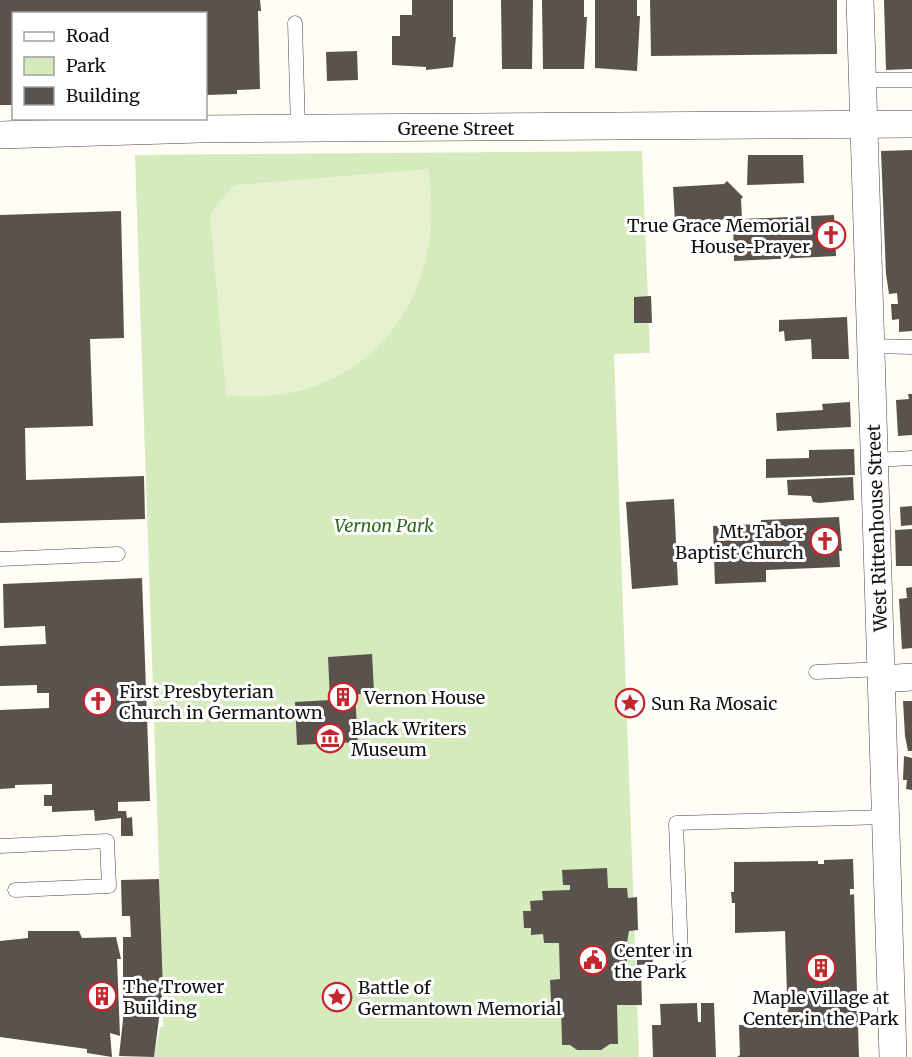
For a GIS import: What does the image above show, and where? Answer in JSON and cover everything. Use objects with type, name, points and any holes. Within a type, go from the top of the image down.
[{"type":"street","name":"West Rittenhouse Street","points":[[860,0],[893,1057]]},
{"type":"street","name":"Greene Street","points":[[0,135],[298,129],[912,124]]},
{"type":"street","points":[[882,674],[912,677]]},
{"type":"lane","points":[[295,23],[298,129]]},
{"type":"lane","points":[[862,80],[912,80]]},
{"type":"lane","points":[[870,346],[912,347]]},
{"type":"lane","points":[[875,460],[912,458]]},
{"type":"lane","points":[[0,559],[118,554]]},
{"type":"lane","points":[[816,672],[882,674]]},
{"type":"lane","points":[[681,955],[676,823],[886,817]]},
{"type":"lane","points":[[0,846],[107,841],[109,886],[15,890]]},
{"type":"green space","name":"Vernon Park","points":[[642,151],[650,353],[614,354],[639,1057],[154,1057],[160,1027],[163,1027],[163,988],[135,155]]},
{"type":"green space","points":[[428,169],[432,217],[425,262],[410,302],[387,337],[356,365],[318,385],[275,395],[226,395],[210,216],[214,208],[235,185]]},
{"type":"building","points":[[0,0],[260,0],[261,11],[258,11],[260,89],[237,90],[237,94],[207,95],[207,12],[12,12],[12,105],[0,105]]},
{"type":"building","points":[[412,0],[453,0],[453,37],[456,37],[453,67],[426,70],[426,67],[392,65],[392,36],[400,36],[400,15],[412,15]]},
{"type":"building","points":[[501,0],[533,0],[532,69],[502,69]]},
{"type":"building","points":[[542,0],[584,0],[584,17],[587,17],[584,69],[543,69]]},
{"type":"building","points":[[595,0],[637,0],[637,16],[640,16],[637,71],[595,68]]},
{"type":"building","points":[[650,0],[837,0],[837,54],[651,56]]},
{"type":"building","points":[[884,0],[912,0],[912,69],[886,70]]},
{"type":"building","points":[[357,51],[358,80],[327,81],[326,52]]},
{"type":"building","points":[[912,150],[912,331],[899,332],[899,319],[892,320],[891,304],[898,304],[897,293],[889,294],[886,274],[881,151]]},
{"type":"building","points":[[748,155],[803,155],[804,183],[747,185]]},
{"type":"building","points":[[727,181],[743,197],[741,199],[742,219],[834,215],[836,256],[734,261],[733,219],[675,222],[673,187],[724,184]]},
{"type":"building","points":[[121,211],[124,338],[90,339],[93,426],[25,428],[26,480],[144,476],[145,519],[0,523],[0,215]]},
{"type":"building","points":[[651,296],[652,323],[634,323],[634,297]]},
{"type":"building","points":[[847,317],[849,359],[812,359],[811,339],[785,341],[784,331],[779,332],[779,320]]},
{"type":"building","points":[[908,394],[912,394],[912,435],[898,436],[896,400],[909,399]]},
{"type":"building","points":[[850,402],[851,427],[777,431],[776,413],[823,410],[822,404]]},
{"type":"building","points":[[854,449],[855,475],[766,478],[766,459],[809,458],[809,450]]},
{"type":"building","points":[[853,477],[854,500],[819,503],[813,502],[811,496],[788,495],[787,480]]},
{"type":"building","points":[[674,499],[678,585],[632,589],[626,502]]},
{"type":"building","points":[[912,506],[912,525],[901,526],[900,507]]},
{"type":"building","points":[[839,517],[842,551],[839,551],[840,567],[766,570],[766,582],[715,584],[713,526],[761,524],[761,520]]},
{"type":"building","points":[[912,529],[912,566],[896,566],[895,530]]},
{"type":"building","name":"First Presbyterian Church in Germantown","points":[[142,578],[150,801],[118,802],[118,811],[126,811],[127,818],[132,817],[133,836],[121,836],[121,818],[95,821],[94,810],[52,812],[52,806],[44,806],[44,795],[52,795],[52,784],[15,785],[15,788],[0,789],[0,710],[49,708],[49,693],[37,693],[37,685],[0,686],[0,646],[46,644],[45,626],[4,628],[3,584]]},
{"type":"building","points":[[912,587],[912,648],[902,649],[899,599],[907,598],[906,588]]},
{"type":"building","name":"Vernon House","points":[[372,654],[374,691],[355,695],[358,742],[297,745],[295,702],[330,700],[328,657]]},
{"type":"building","points":[[903,701],[912,701],[912,751],[908,751],[905,736]]},
{"type":"building","points":[[904,756],[912,758],[912,790],[906,789],[907,780],[903,780]]},
{"type":"building","name":"Maple Village at Center in the Park","points":[[853,859],[854,889],[850,889],[850,895],[854,894],[859,1057],[737,1057],[740,1055],[739,1025],[788,1026],[785,931],[735,933],[735,903],[732,903],[731,892],[734,892],[734,862],[818,861],[818,864],[824,864],[824,860]]},
{"type":"building","name":"Center in the Park","points":[[607,868],[608,888],[627,888],[628,898],[637,897],[638,930],[629,931],[626,949],[652,948],[653,964],[637,965],[637,956],[627,956],[627,969],[641,968],[642,1005],[617,1005],[618,1044],[610,1044],[601,1050],[577,1050],[570,1045],[562,1045],[561,1002],[551,1002],[550,980],[560,979],[559,943],[544,943],[543,934],[531,935],[531,928],[524,928],[523,911],[531,911],[530,901],[543,900],[542,891],[570,890],[570,885],[563,885],[562,870]]},
{"type":"building","points":[[159,879],[163,988],[154,1057],[119,1056],[123,1020],[123,937],[131,937],[130,916],[122,916],[121,880]]},
{"type":"building","points":[[28,931],[79,931],[82,938],[116,937],[121,959],[117,959],[120,1036],[110,1033],[112,1057],[87,1053],[87,1049],[0,1037],[0,941],[28,938]]},
{"type":"building","points":[[697,1003],[698,1022],[701,1022],[701,1003],[714,1003],[716,1057],[653,1057],[652,1025],[661,1025],[660,1004]]},
{"type":"place","name":"True Grace Memorial House-Prayer","points":[[831,235]]},
{"type":"place","name":"Mt. Tabor Baptist Church","points":[[825,541]]},
{"type":"place","name":"Vernon House","points":[[343,697]]},
{"type":"place","name":"First Presbyterian Church in Germantown","points":[[98,701]]},
{"type":"place","name":"Sun Ra Mosaic","points":[[630,703]]},
{"type":"place","name":"Black Writers Museum","points":[[330,738]]},
{"type":"place","name":"Center in the Park","points":[[593,960]]},
{"type":"place","name":"Maple Village at Center in the Park","points":[[821,968]]},
{"type":"place","name":"The Trower Building","points":[[102,996]]},
{"type":"place","name":"Battle of Germantown Memorial","points":[[337,997]]}]
